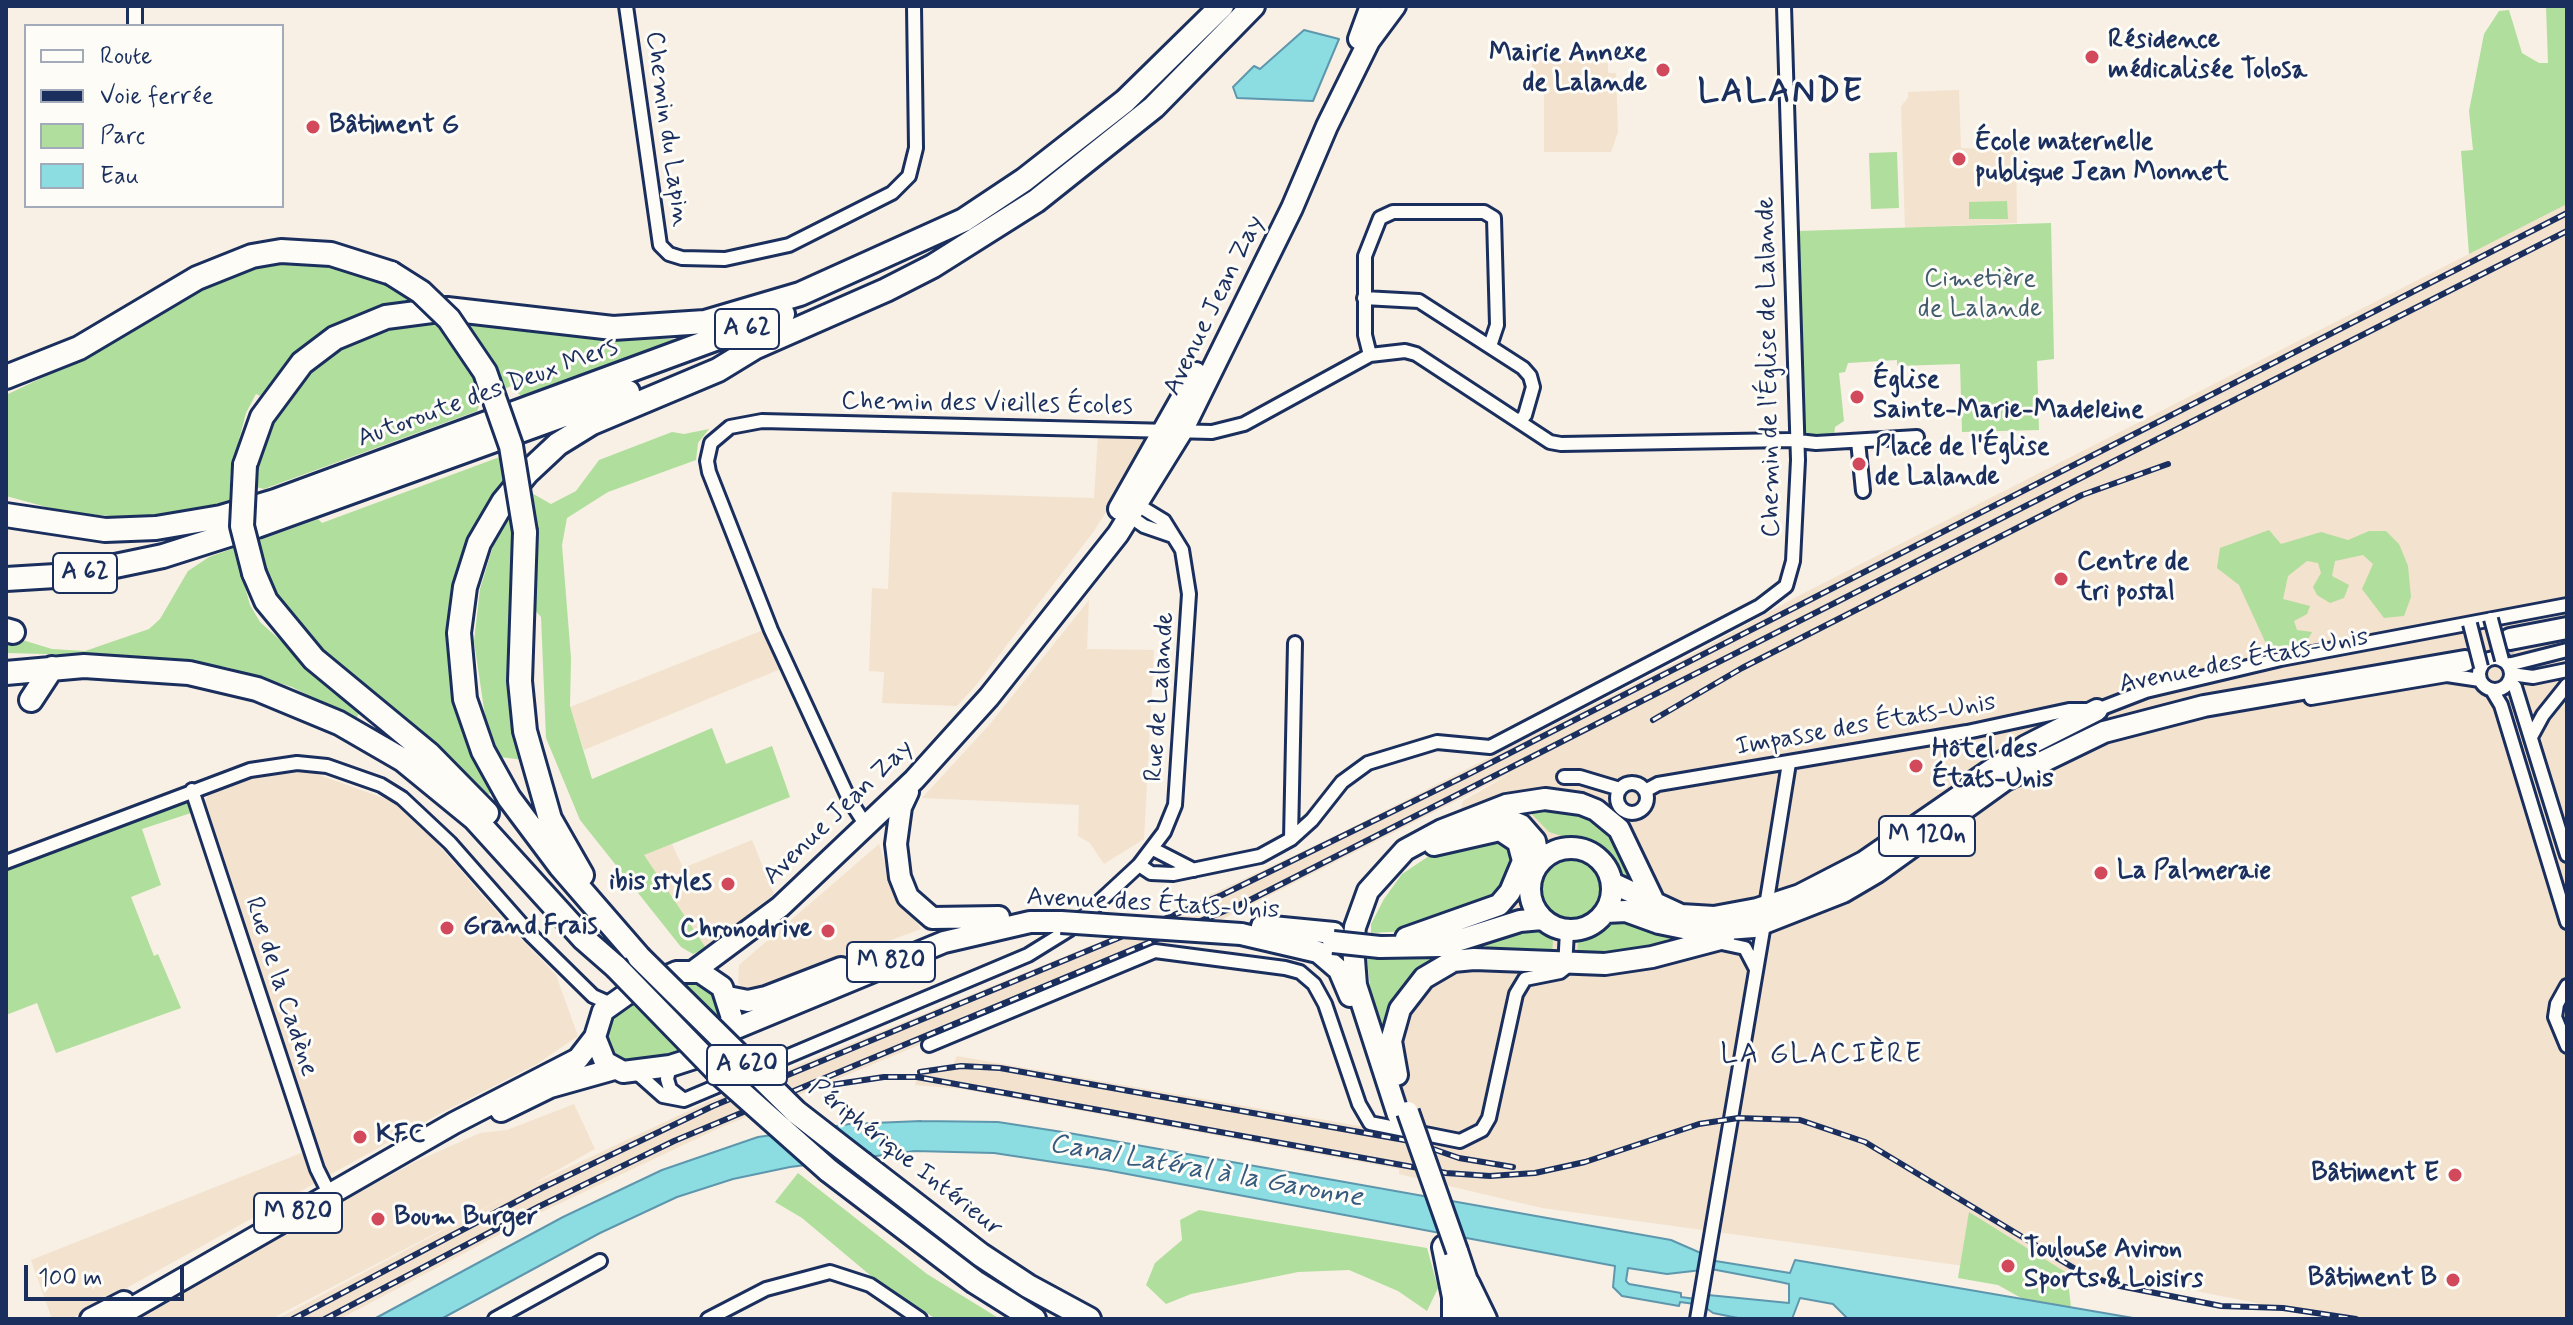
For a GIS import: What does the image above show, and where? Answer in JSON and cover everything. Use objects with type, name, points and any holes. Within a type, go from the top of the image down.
[{"type":"highway","name":"A 62","points":[[964,220],[1024,180],[1125,101],[1222,6]]},
{"type":"highway","name":"A 62","points":[[754,348],[898,284],[1036,201],[1107,148],[1163,99],[1253,6]]},
{"type":"highway","points":[[616,967],[591,931],[457,781],[314,659],[266,601],[254,573],[242,526],[240,500],[245,465],[262,417],[302,363],[335,338],[386,317],[447,309],[613,328],[705,322],[800,294],[964,220]]},
{"type":"highway","name":"Autoroute des Deux Mers","points":[[6,515],[105,530],[156,528],[221,517],[275,501],[805,306],[864,279],[964,220]]},
{"type":"highway","points":[[6,377],[79,348],[197,278],[252,256],[281,251],[331,254],[391,273],[421,292],[442,312],[485,372],[511,446],[525,532],[520,681],[530,759],[541,795],[562,842],[638,956]]},
{"type":"highway","points":[[638,956],[528,825],[483,751],[465,699],[461,674],[459,633],[465,587],[479,543],[503,502],[519,480],[558,444],[592,423],[718,370],[754,348]]},
{"type":"highway","name":"Autoroute des Deux Mers","points":[[6,579],[72,575],[163,556],[338,497],[754,348]]},
{"type":"highway","points":[[181,567],[338,497]]},
{"type":"highway","points":[[6,673],[52,668],[127,667],[189,673],[257,689],[339,723],[403,760],[466,811],[501,845],[584,939],[616,967]]},
{"type":"highway","points":[[31,700],[52,668]]},
{"type":"highway","name":"Périphérique Intérieur","points":[[638,956],[786,1102],[863,1164],[981,1255],[1028,1286],[1089,1319]]},
{"type":"highway","name":"A 620","points":[[616,967],[720,1074],[828,1170],[964,1275],[1034,1319]]},
{"type":"highway","points":[[1451,1249],[1454,1319]]},
{"type":"highway","points":[[1468,1284],[1483,1319]]},
{"type":"main road","name":"Avenue Jean Zay","points":[[1129,509],[1153,481],[1371,6]]},
{"type":"main road","name":"Avenue Jean Zay","points":[[694,971],[746,934],[867,827],[989,697],[1055,615],[1129,509],[1174,431],[1292,208],[1327,126],[1369,41],[1395,6]]},
{"type":"main road","points":[[2509,662],[2567,628]]},
{"type":"main road","points":[[2509,662],[2567,642]]},
{"type":"main road","name":"Avenue des États-Unis","points":[[1612,883],[1656,906],[1699,918],[1765,915],[1843,892],[1877,872],[2005,780],[2104,732],[2160,715],[2472,664]]},
{"type":"main road","name":"Avenue des États-Unis","points":[[1606,912],[1626,911],[1688,930],[1742,931],[1800,895],[1864,862],[1968,791],[2040,747],[2135,707],[2472,664]]},
{"type":"main road","points":[[1968,791],[1975,781],[2026,746],[2097,710]]},
{"type":"main road","points":[[914,780],[901,807],[896,844],[904,888],[922,913],[949,920],[1007,916]]},
{"type":"main road","points":[[1468,1319],[1451,1249],[1356,985],[1353,946],[1368,891],[1405,850],[1442,830],[1506,805],[1545,799],[1596,810],[1619,829],[1656,906]]},
{"type":"main road","points":[[1506,805],[1525,813],[1561,849]]},
{"type":"main road","points":[[1402,1107],[1365,989],[1360,943],[1369,910],[1379,892],[1406,863],[1427,847],[1466,827],[1504,818],[1529,832],[1535,841],[1539,863],[1530,890],[1542,919],[1567,931],[1589,927],[1606,912],[1612,883],[1600,859],[1575,848],[1561,849],[1539,863]]},
{"type":"main road","points":[[867,827],[884,831],[896,844]]},
{"type":"main road","name":"Avenue des États-Unis","points":[[1406,938],[1499,905],[1510,892],[1523,861],[1518,842],[1500,830],[1427,847]]},
{"type":"main road","name":"Avenue des États-Unis","points":[[1380,943],[1447,935],[1484,922],[1514,910],[1530,890]]},
{"type":"main road","name":"Avenue des États-Unis","points":[[725,992],[748,1001],[766,997],[894,948],[1007,916],[1184,918],[1241,929],[1441,946],[1520,921],[1542,919]]},
{"type":"main road","name":"Avenue des États-Unis","points":[[729,1031],[944,942],[1030,922],[1063,918]]},
{"type":"main road","points":[[1241,929],[1318,952],[1339,970],[1386,1094],[1402,1107]]},
{"type":"main road","points":[[1402,1107],[1391,1041],[1393,1025],[1409,993],[1441,967],[1462,959],[1565,964],[1632,961],[1742,931]]},
{"type":"main road","name":"Avenue Jean Zay","points":[[725,992],[726,966],[746,934]]},
{"type":"main road","points":[[694,971],[708,976],[725,992],[732,1018],[729,1031],[713,1049],[701,1056],[636,1072],[614,1069],[599,1055],[596,1031],[611,1004],[659,978],[694,971]]},
{"type":"main road","name":"M 820","points":[[113,1319],[190,1272],[406,1153],[517,1087],[578,1059],[596,1031]]},
{"type":"main road","name":"M 820","points":[[406,1153],[550,1087],[614,1069]]},
{"type":"main road","points":[[1451,1249],[1468,1284]]},
{"type":"main road","name":"M 820","points":[[91,1319],[190,1272]]},
{"type":"street","name":"Chemin du Lapin","points":[[626,6],[660,245],[669,254],[682,258],[725,259],[750,257],[825,229],[892,193],[909,176],[916,148],[914,6]]},
{"type":"street","name":"Chemin de l'Église de Lalande","points":[[1139,865],[1161,874],[1260,856],[1291,839],[1312,820],[1342,782],[1368,763],[1437,742],[1490,747],[1776,596],[1786,586],[1793,561],[1797,441],[1784,6]]},
{"type":"street","points":[[1370,355],[1365,335],[1365,256],[1384,213],[1484,212],[1494,218],[1497,325],[1490,346]]},
{"type":"street","points":[[1364,298],[1419,301],[1490,346],[1530,376],[1532,396],[1520,421]]},
{"type":"street","name":"Chemin des Vieilles Écoles","points":[[867,827],[844,790],[748,572],[709,472],[711,443],[730,427],[762,421],[1212,432],[1244,424],[1370,355],[1395,351],[1416,354],[1550,442],[1797,441]]},
{"type":"street","points":[[1797,441],[1917,437]]},
{"type":"street","points":[[1858,441],[1863,491]]},
{"type":"street","name":"Rue de Lalande","points":[[684,1100],[1028,955],[1070,929],[1153,849],[1170,819],[1179,782],[1189,594],[1187,570],[1152,490],[1153,481]]},
{"type":"street","points":[[1129,509],[1173,536]]},
{"type":"street","name":"Rue de Lalande","points":[[1129,509],[1164,521]]},
{"type":"street","name":"Avenue des États-Unis","points":[[2097,710],[2146,691],[2281,659],[2567,605]]},
{"type":"street","points":[[2491,619],[2509,662],[2567,855]]},
{"type":"street","points":[[2470,624],[2472,664],[2501,705],[2567,922]]},
{"type":"street","points":[[1291,839],[1295,643]]},
{"type":"street","points":[[2472,664],[2487,660],[2509,662],[2567,650]]},
{"type":"street","points":[[2509,662],[2533,677],[2567,670]]},
{"type":"street","points":[[2492,690],[2502,688],[2509,662]]},
{"type":"street","points":[[2531,737],[2543,715],[2567,685]]},
{"type":"street","name":"Impasse des États-Unis","points":[[1645,791],[1658,784],[1946,735],[2069,710],[2097,710]]},
{"type":"street","points":[[6,862],[250,770],[297,763],[327,766],[381,785],[427,819],[497,900],[597,999],[611,1004]]},
{"type":"street","points":[[1697,1315],[1789,763]]},
{"type":"street","points":[[1564,777],[1580,777],[1620,789],[1631,783],[1645,791],[1643,807],[1628,812],[1617,800],[1620,789]]},
{"type":"street","name":"Rue de la Cadène","points":[[192,790],[317,1169],[330,1195]]},
{"type":"street","points":[[1153,849],[1194,870]]},
{"type":"street","points":[[929,1045],[1155,951],[1285,968],[1300,972],[1314,984],[1325,1004],[1359,1104],[1370,1123],[1460,1141],[1482,1130],[1489,1118],[1521,986],[1532,976],[1560,972],[1565,964],[1567,931]]},
{"type":"street","points":[[1714,941],[1745,948],[1756,969]]},
{"type":"street","points":[[577,980],[596,1031]]},
{"type":"street","points":[[2567,986],[2557,1004],[2555,1017],[2567,1046]]},
{"type":"street","points":[[670,1066],[667,1079],[670,1089],[684,1100]]},
{"type":"street","points":[[636,1072],[663,1096],[684,1100]]},
{"type":"street","points":[[495,1319],[600,1261]]},
{"type":"street","points":[[708,1319],[778,1285],[830,1272],[870,1285],[920,1319]]},
{"type":"shaded area","points":[[1541,60],[1608,63],[1608,73],[1616,73],[1618,132],[1611,152],[1544,152],[1544,78],[1532,77],[1532,63]]},
{"type":"shaded area","name":"École maternelle publique Jean Monnet","points":[[1959,90],[1961,148],[2016,150],[2017,223],[1905,228],[1901,106],[1908,98],[1908,92]]},
{"type":"shaded area","points":[[2567,204],[2567,1319],[2336,1319],[2146,1281],[2001,1271],[1542,1208],[1399,1174],[1399,1169],[961,1089],[915,1085],[918,1069],[952,1066],[957,1056],[1371,1128],[1399,1136],[1400,1022],[1463,801],[1513,772],[1225,918],[717,1129],[544,1211],[340,1319],[277,1319],[526,1186],[271,1319],[127,1319],[415,1162],[480,1133],[507,1130],[574,1104],[595,1149],[531,1185],[705,1103],[1176,911],[1339,834]]},
{"type":"shaded area","points":[[1098,435],[1152,439],[1094,531],[977,684],[957,706],[882,703],[884,672],[869,671],[872,588],[888,589],[892,492],[1094,498]]},
{"type":"shaded area","points":[[1089,600],[1087,649],[1154,650],[1144,839],[1104,864],[1090,843],[1078,836],[1079,805],[922,798],[990,724]]},
{"type":"shaded area","points":[[766,629],[783,668],[584,750],[570,707]]},
{"type":"shaded area","points":[[305,770],[392,801],[415,818],[514,932],[556,975],[578,1036],[537,1064],[441,1113],[71,1319],[52,1319],[31,1260],[314,1148],[206,823],[204,803],[211,790],[258,775]]},
{"type":"shaded area","points":[[752,840],[774,894],[706,948],[643,855],[672,844],[683,868]]},
{"type":"shaded area","points":[[879,844],[892,886],[921,929],[758,989],[743,990],[738,982],[739,965]]},
{"type":"green space","points":[[2546,6],[2567,6],[2567,204],[2469,254],[2461,151],[2473,150],[2469,111],[2484,34],[2499,11],[2509,10],[2522,53],[2539,63],[2548,63]]},
{"type":"green space","points":[[1897,152],[1899,208],[1871,209],[1869,153]]},
{"type":"green space","points":[[2007,201],[2008,219],[1969,219],[1969,202]]},
{"type":"green space","name":"Cimetière de Lalande","points":[[2051,223],[2054,359],[2037,361],[2039,430],[1962,432],[1960,364],[1897,366],[1897,360],[1848,363],[1845,372],[1839,373],[1844,421],[1835,427],[1834,436],[1805,437],[1798,231]]},
{"type":"green space","points":[[286,260],[331,262],[390,283],[417,302],[367,312],[320,334],[281,369],[260,396],[256,394],[246,413],[231,470],[229,500],[195,512],[132,518],[65,512],[6,496],[6,395],[96,352],[188,293],[238,269]]},
{"type":"green space","points":[[437,319],[468,359],[484,394],[477,411],[264,489],[256,487],[252,482],[260,441],[272,415],[307,370],[332,350],[381,327]]},
{"type":"green space","points":[[460,319],[572,337],[676,339],[521,396],[511,386],[502,390]]},
{"type":"green space","points":[[709,429],[698,443],[696,460],[608,492],[567,518],[562,545],[571,658],[570,706],[592,779],[712,728],[726,764],[772,746],[790,797],[644,855],[706,948],[693,954],[681,947],[580,820],[546,738],[541,617],[533,608],[530,492],[551,504],[576,491],[599,460],[672,432],[684,434]]},
{"type":"green space","points":[[505,455],[509,481],[455,596],[494,790],[483,799],[327,661],[273,595],[254,542],[318,519],[322,523]]},
{"type":"green space","points":[[507,515],[516,523],[524,760],[500,757],[485,716],[474,641],[480,589],[497,533]]},
{"type":"green space","points":[[2269,530],[2281,544],[2321,532],[2348,540],[2369,531],[2386,531],[2399,544],[2408,566],[2411,597],[2404,616],[2384,618],[2362,589],[2373,564],[2363,555],[2335,561],[2332,576],[2349,585],[2344,598],[2330,603],[2317,595],[2313,587],[2321,573],[2318,563],[2307,561],[2288,576],[2283,599],[2310,606],[2307,614],[2294,621],[2297,630],[2312,632],[2306,643],[2268,648],[2239,585],[2217,568],[2220,548]]},
{"type":"green space","points":[[234,548],[250,605],[260,622],[360,712],[355,720],[292,687],[227,667],[123,656],[6,653],[6,635],[52,649],[85,651],[149,629],[160,619],[188,571],[209,557]]},
{"type":"green space","points":[[183,800],[190,802],[194,812],[142,829],[161,885],[131,897],[154,956],[158,954],[181,1008],[56,1053],[37,1003],[6,1015],[6,866]]},
{"type":"green space","points":[[1551,803],[1608,823],[1639,881],[1630,884],[1620,876],[1611,858],[1600,848],[1549,832],[1523,805]]},
{"type":"green space","points":[[1501,837],[1516,854],[1506,891],[1409,931],[1371,933],[1371,924],[1384,899],[1402,874],[1441,848]]},
{"type":"green space","points":[[1572,857],[1598,871],[1603,892],[1594,912],[1574,921],[1553,916],[1545,908],[1539,889],[1541,879],[1553,863]]},
{"type":"green space","points":[[1620,917],[1694,936],[1639,957],[1577,955],[1578,942]]},
{"type":"green space","points":[[1540,929],[1553,938],[1552,960],[1455,955],[1384,1040],[1371,994],[1366,952]]},
{"type":"green space","points":[[691,978],[709,987],[714,995],[721,1012],[714,1031],[688,1051],[637,1066],[612,1057],[604,1041],[610,1017],[634,998]]},
{"type":"green space","points":[[798,1173],[927,1274],[1000,1319],[936,1319],[877,1281],[802,1218],[775,1202]]},
{"type":"green space","points":[[1199,1210],[1427,1248],[1438,1288],[1427,1311],[1398,1291],[1349,1270],[1298,1272],[1191,1294],[1166,1304],[1146,1285],[1155,1263],[1182,1240],[1180,1220]]},
{"type":"green space","name":"Toulouse Aviron Sports & Loisirs","points":[[1969,1212],[2067,1273],[2071,1307],[2023,1299],[1998,1285],[1958,1278]]},
{"type":"water","points":[[1304,30],[1339,39],[1313,101],[1237,98],[1233,87],[1254,66],[1260,69]]},
{"type":"water","name":"Canal Latéral à la Garonne","points":[[998,1122],[1671,1240],[1703,1254],[1703,1259],[1790,1273],[1795,1260],[2139,1319],[1848,1319],[1833,1304],[1800,1298],[1792,1319],[1743,1319],[1713,1313],[1702,1305],[1680,1302],[1679,1306],[1622,1296],[1613,1287],[1615,1266],[1106,1170],[994,1153],[915,1151],[790,1167],[733,1179],[677,1197],[600,1233],[441,1319],[374,1319],[563,1217],[662,1170],[758,1137],[850,1124]],"holes":[[[1628,1268],[1667,1274],[1711,1269],[1789,1284],[1789,1303],[1708,1295],[1703,1300],[1626,1281]]]},
{"type":"tunnel","points":[[2465,661],[2514,652]]},
{"type":"railway","points":[[293,1319],[542,1188],[713,1106],[1222,895],[1465,776],[2567,213]]},
{"type":"railway","points":[[325,1319],[540,1206],[674,1141],[1246,902],[2567,231]]},
{"type":"railway","points":[[1653,720],[1742,668],[2082,495],[2168,464]]},
{"type":"railway","points":[[920,1072],[961,1066],[1000,1068],[1410,1141],[1459,1158],[1513,1167]]},
{"type":"railway","points":[[817,1087],[884,1077],[917,1077],[1446,1173],[1490,1176],[1535,1173],[1585,1162],[1699,1124],[1738,1118],[1800,1120],[1865,1142],[2082,1273],[2115,1285],[2221,1306],[2283,1308],[2356,1319]]},
{"type":"place","name":"Résidence médicalisée Tolosa","points":[[2092,57]]},
{"type":"place","name":"Mairie Annexe de Lalande","points":[[1663,70]]},
{"type":"place","name":"Bâtiment G","points":[[313,127]]},
{"type":"place","name":"École maternelle publique Jean Monnet","points":[[1959,159]]},
{"type":"place","name":"Église Sainte-Marie-Madeleine","points":[[1857,397]]},
{"type":"place","name":"Place de l'Église de Lalande","points":[[1859,464]]},
{"type":"place","name":"Centre de tri postal","points":[[2061,579]]},
{"type":"place","name":"Hôtel des États-Unis","points":[[1916,766]]},
{"type":"place","name":"La Palmeraie","points":[[2101,873]]},
{"type":"place","name":"ibis styles","points":[[728,884]]},
{"type":"place","name":"Grand Frais","points":[[447,928]]},
{"type":"place","name":"Chronodrive","points":[[828,931]]},
{"type":"place","name":"KFC","points":[[360,1137]]},
{"type":"place","name":"Bâtiment E","points":[[2455,1175]]},
{"type":"place","name":"Boum Burger","points":[[378,1219]]},
{"type":"place","name":"Toulouse Aviron Sports & Loisirs","points":[[2008,1266]]},
{"type":"place","name":"Bâtiment B","points":[[2453,1280]]},
{"type":"district","name":"LALANDE","points":[[1781,94]]},
{"type":"district","name":"LA GLACIÈRE","points":[[1822,1056]]}]
